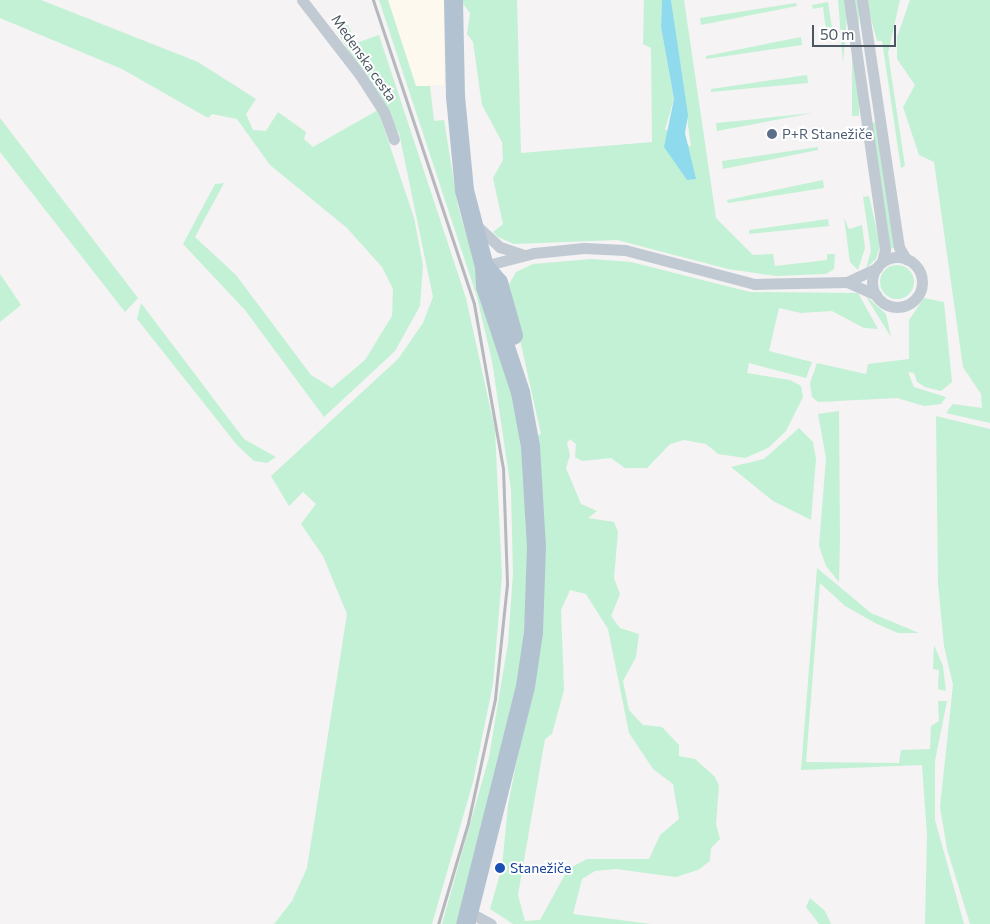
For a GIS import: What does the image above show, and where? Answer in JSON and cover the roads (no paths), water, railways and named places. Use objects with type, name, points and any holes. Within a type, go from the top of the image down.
[{"type":"main road","points":[[453,0],[457,132],[471,219],[484,266],[485,286],[520,392],[535,503],[533,632],[509,758],[467,918]]},
{"type":"street","name":"Medenska cesta","points":[[302,0],[360,75],[384,112],[394,139]]},
{"type":"street","points":[[849,0],[886,249],[873,279],[876,295]]},
{"type":"street","points":[[484,266],[524,254],[584,248],[625,250],[755,284],[847,282],[876,295],[895,307],[917,298],[922,278],[917,266],[906,258],[899,247],[862,0]]},
{"type":"street","points":[[471,219],[500,247],[524,254]]},
{"type":"street","points":[[847,282],[879,265],[906,258]]},
{"type":"street","points":[[467,918],[491,924]]},
{"type":"water","points":[[662,0],[671,0],[688,115],[685,133],[696,179],[687,180],[664,147],[674,99],[661,27]]},
{"type":"railway","points":[[373,0],[474,304],[503,468],[507,584],[495,699],[468,823],[438,924]]},
{"type":"place","name":"P+R Stanežiče","points":[[772,134]]},
{"type":"place","name":"Stanežiče","points":[[500,868]]}]
